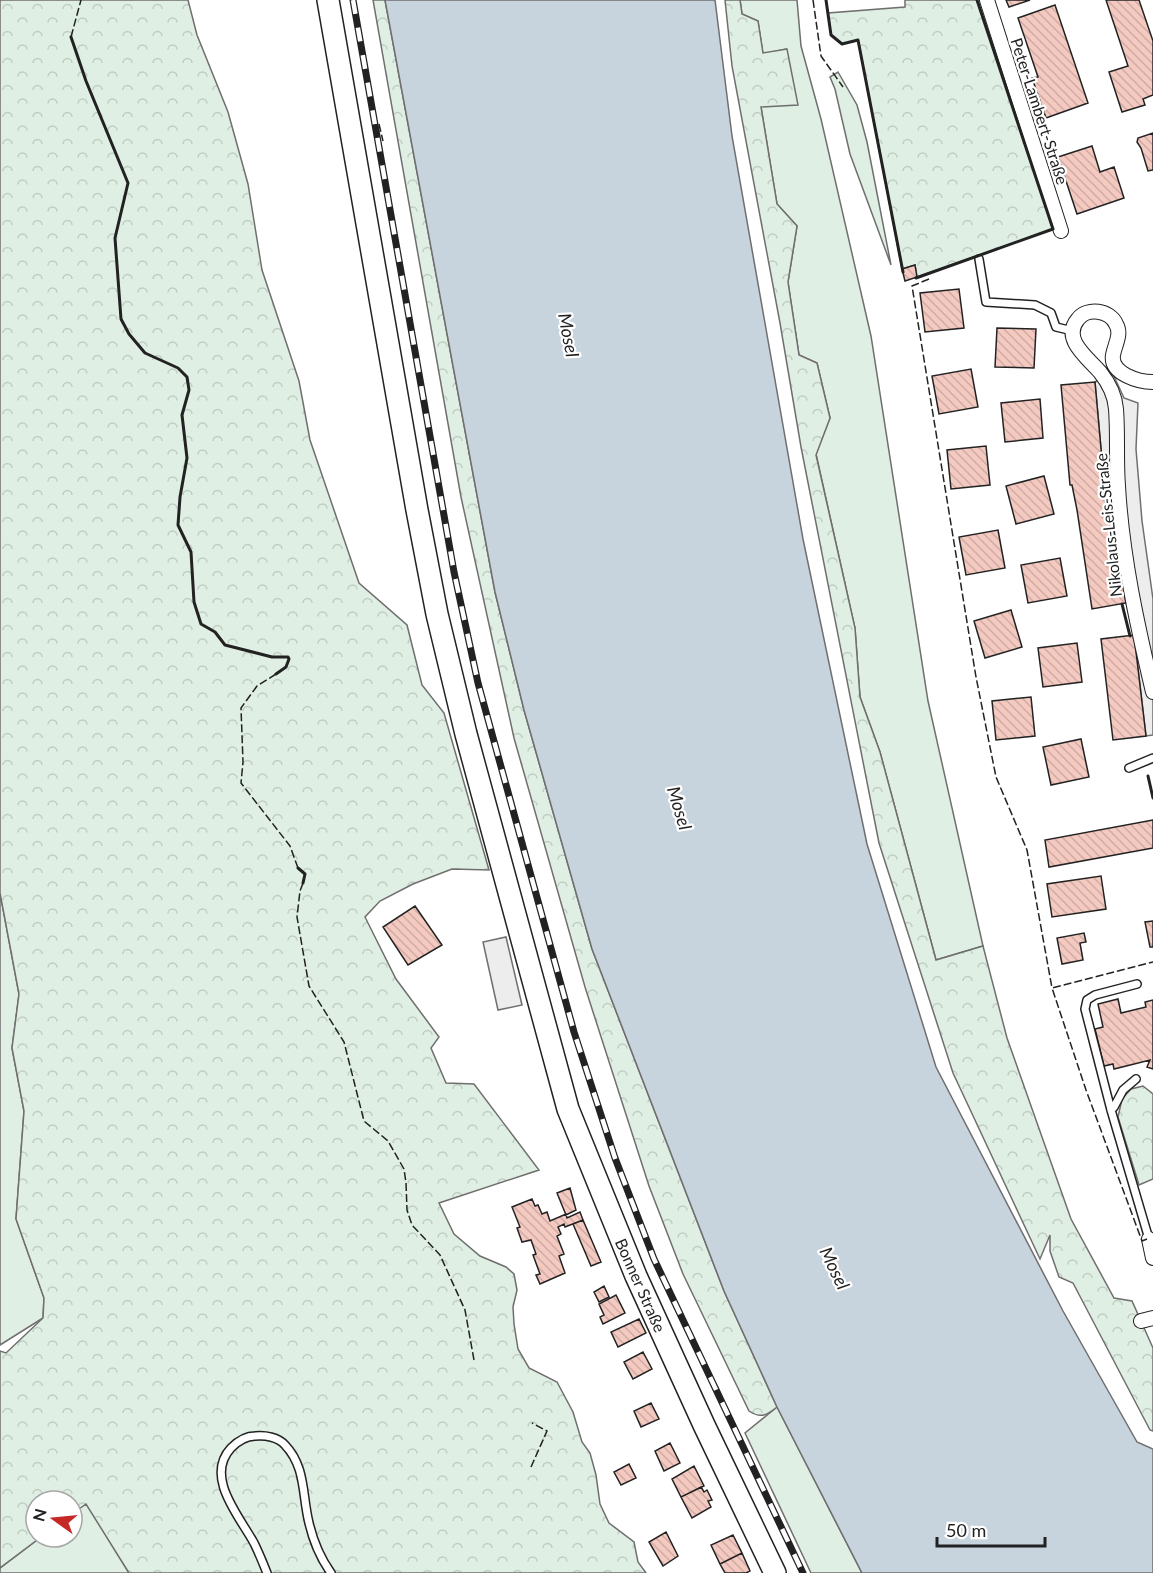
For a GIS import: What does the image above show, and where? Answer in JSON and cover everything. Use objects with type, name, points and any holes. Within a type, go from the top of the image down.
[{"type":"main road","name":"Bonner Straße","points":[[328,0],[437,614],[466,734],[568,1109],[646,1297],[775,1573]]},
{"type":"street","name":"Peter-Lambert-Straße","points":[[987,0],[1061,231]]},
{"type":"street","points":[[1073,331],[1076,321],[1083,314],[1091,311],[1106,314],[1117,325],[1118,337],[1112,356],[1117,367],[1140,382],[1153,382]]},
{"type":"street","name":"Nikolaus-Leis-Straße","points":[[1073,331],[1077,346],[1100,373],[1115,398],[1118,486],[1124,547],[1133,607],[1153,692]]},
{"type":"street","points":[[1149,1239],[1153,1258]]},
{"type":"lane","points":[[979,259],[986,302],[1035,305],[1051,313],[1056,327],[1073,331]]},
{"type":"lane","points":[[1129,768],[1153,758]]},
{"type":"lane","points":[[1137,984],[1095,995],[1087,1000],[1085,1009],[1110,1110],[1149,1239]]},
{"type":"lane","points":[[1110,1110],[1123,1090],[1136,1079]]},
{"type":"lane","points":[[267,1573],[256,1545],[225,1494],[222,1476],[224,1457],[239,1441],[253,1435],[279,1440],[300,1466],[309,1524],[324,1563],[331,1573]]},
{"type":"green space","points":[[0,0],[188,0],[197,35],[228,112],[248,184],[262,270],[299,381],[310,440],[359,583],[407,625],[422,685],[444,713],[489,870],[452,869],[413,884],[380,901],[365,917],[396,979],[439,1037],[431,1048],[446,1083],[474,1084],[539,1170],[439,1203],[454,1234],[480,1256],[506,1267],[514,1274],[517,1290],[513,1307],[518,1349],[529,1368],[557,1382],[573,1412],[582,1442],[590,1453],[600,1504],[609,1523],[634,1542],[638,1562],[646,1573],[129,1573],[86,1504],[84,1505],[84,1489],[24,1489],[25,1549],[0,1568],[0,1351],[6,1353],[43,1318],[44,1298],[16,1219],[24,1111],[12,1048],[19,994],[0,893]]},
{"type":"green space","points":[[373,0],[385,0],[495,592],[524,710],[592,949],[724,1291],[777,1407],[764,1415],[757,1415],[749,1411],[683,1274],[649,1186],[585,987],[514,738],[461,497]]},
{"type":"green space","points":[[725,0],[740,0],[742,14],[758,21],[763,53],[787,49],[798,105],[761,107],[777,204],[797,226],[788,282],[799,355],[817,363],[830,418],[816,455],[855,628],[860,697],[880,752],[936,960],[983,946],[1007,1038],[1071,1219],[1114,1298],[1132,1301],[1153,1348],[1153,1431],[1150,1430],[1073,1283],[1059,1277],[1050,1251],[1050,1235],[1040,1259],[953,1073],[879,843],[801,447],[732,66]]},
{"type":"green space","points":[[740,0],[797,0],[801,46],[821,119],[871,336],[928,701],[983,946],[936,960],[880,752],[860,697],[855,628],[816,454],[830,418],[817,363],[799,355],[788,282],[797,226],[777,204],[761,107],[786,49],[763,54],[758,21],[742,14]]},
{"type":"green space","points":[[905,0],[977,0],[1053,229],[917,277],[915,265],[902,269],[858,40],[842,44],[831,35],[828,13],[905,7]]},
{"type":"green space","points":[[838,72],[857,105],[867,142],[891,265],[850,154],[835,89],[830,77]]},
{"type":"green space","points":[[0,893],[19,994],[12,1048],[24,1111],[16,1219],[44,1298],[43,1318],[0,1345]]},
{"type":"green space","points":[[1143,1086],[1153,1094],[1153,1179],[1139,1185],[1118,1117],[1122,1099],[1131,1089]]},
{"type":"green space","points":[[777,1407],[862,1573],[811,1573],[745,1433]]},
{"type":"green space","points":[[86,1503],[129,1573],[0,1573],[0,1568],[25,1549],[84,1549],[84,1505]]},
{"type":"shaded area","points":[[1112,372],[1124,398],[1138,403],[1136,449],[1142,521],[1153,599],[1153,735],[1146,736],[1134,635],[1126,603],[1109,505],[1106,506],[1101,483],[1104,482],[1095,382]]},
{"type":"shaded area","points":[[506,937],[522,1005],[498,1010],[483,942]]},
{"type":"water","name":"Mosel","points":[[385,0],[715,0],[732,136],[803,539],[867,844],[936,1067],[1063,1311],[1137,1442],[1153,1449],[1153,1573],[862,1573],[777,1407],[724,1291],[592,949],[524,710],[495,592]]},
{"type":"building","points":[[1006,0],[1030,0],[1009,7]]},
{"type":"building","points":[[1106,0],[1139,0],[1153,41],[1153,95],[1143,99],[1145,105],[1122,112],[1109,72],[1128,66]]},
{"type":"building","points":[[1055,5],[1088,103],[1046,118],[1032,78],[1038,77],[1018,18]]},
{"type":"building","points":[[1153,133],[1153,170],[1148,171],[1137,142],[1138,138]]},
{"type":"building","points":[[1092,146],[1100,172],[1114,167],[1124,198],[1077,214],[1058,157]]},
{"type":"building","points":[[915,265],[917,277],[905,281],[902,269]]},
{"type":"building","points":[[959,289],[964,328],[925,332],[920,293]]},
{"type":"building","points":[[997,328],[1036,329],[1034,368],[995,367]]},
{"type":"building","points":[[971,369],[978,407],[939,414],[932,376]]},
{"type":"building","points":[[1095,382],[1104,482],[1101,483],[1106,506],[1109,505],[1126,603],[1092,609],[1077,510],[1072,485],[1070,485],[1061,385]]},
{"type":"building","points":[[1040,399],[1043,438],[1005,442],[1001,403]]},
{"type":"building","points":[[986,446],[990,485],[951,489],[947,450]]},
{"type":"building","points":[[1044,476],[1054,514],[1016,524],[1006,486]]},
{"type":"building","points":[[998,530],[1005,568],[966,575],[959,537]]},
{"type":"building","points":[[1060,558],[1067,596],[1028,603],[1021,565]]},
{"type":"building","points":[[1011,610],[1022,647],[985,658],[974,621]]},
{"type":"building","points":[[1134,635],[1146,736],[1113,740],[1101,639]]},
{"type":"building","points":[[1077,643],[1082,682],[1043,687],[1038,648]]},
{"type":"building","points":[[1031,697],[1035,736],[996,740],[992,701]]},
{"type":"building","points":[[1081,739],[1089,777],[1051,785],[1043,747]]},
{"type":"building","points":[[1153,820],[1153,848],[1049,867],[1045,840]]},
{"type":"building","points":[[1101,876],[1106,909],[1052,917],[1047,884]]},
{"type":"building","points":[[415,906],[442,945],[408,965],[383,927]]},
{"type":"building","points":[[1153,921],[1153,947],[1150,947],[1145,922]]},
{"type":"building","points":[[1084,933],[1086,942],[1080,943],[1083,960],[1062,964],[1057,938]]},
{"type":"building","points":[[1118,999],[1121,1013],[1146,1007],[1145,1002],[1153,1000],[1153,1069],[1147,1067],[1150,1060],[1114,1069],[1113,1064],[1104,1066],[1095,1029],[1103,1027],[1098,1004]]},
{"type":"building","points":[[570,1188],[576,1210],[566,1215],[557,1193]]},
{"type":"building","points":[[532,1199],[542,1214],[547,1212],[550,1221],[566,1214],[567,1218],[580,1212],[583,1220],[565,1227],[564,1224],[558,1227],[561,1234],[557,1236],[564,1254],[559,1256],[565,1273],[540,1284],[536,1275],[540,1274],[533,1255],[536,1254],[531,1240],[522,1242],[517,1228],[520,1227],[512,1207]]},
{"type":"building","points":[[583,1220],[601,1262],[591,1266],[573,1224]]},
{"type":"building","points":[[604,1286],[609,1297],[599,1302],[594,1292]]},
{"type":"building","points":[[616,1295],[625,1313],[603,1324],[600,1317],[604,1315],[599,1304]]},
{"type":"building","points":[[639,1319],[646,1333],[618,1347],[611,1332]]},
{"type":"building","points":[[643,1352],[652,1369],[633,1379],[624,1362]]},
{"type":"building","points":[[651,1403],[659,1419],[641,1427],[634,1411]]},
{"type":"building","points":[[670,1443],[680,1463],[664,1471],[655,1451]]},
{"type":"building","points":[[629,1464],[636,1478],[621,1485],[614,1472]]},
{"type":"building","points":[[694,1466],[704,1486],[681,1497],[672,1479]]},
{"type":"building","points":[[701,1487],[704,1492],[707,1490],[712,1500],[708,1501],[711,1507],[692,1518],[681,1497]]},
{"type":"building","points":[[666,1532],[678,1556],[663,1566],[649,1542]]},
{"type":"building","points":[[733,1535],[742,1553],[720,1564],[711,1545]]},
{"type":"building","points":[[742,1553],[750,1571],[725,1573],[720,1564]]},
{"type":"railway","points":[[353,0],[454,572],[478,683],[574,1032],[615,1158],[654,1259],[803,1573]]},
{"type":"fence","points":[[71,37],[81,0]]},
{"type":"fence","points":[[813,0],[821,56],[843,87]]},
{"type":"fence","points":[[379,124],[383,141]]},
{"type":"fence","points":[[929,279],[912,286],[976,677],[996,777],[1027,850],[1052,988]]},
{"type":"fence","points":[[276,674],[257,686],[241,708],[243,762],[241,783],[290,846],[298,868]]},
{"type":"fence","points":[[303,883],[297,917],[309,986],[344,1042],[364,1121],[388,1141],[404,1169],[407,1210],[412,1225],[440,1255],[465,1310],[474,1360]]},
{"type":"fence","points":[[1147,1239],[1142,1241],[1086,1090],[1052,988],[1153,962]]},
{"type":"fence","points":[[531,1467],[547,1431],[532,1423]]},
{"type":"wall","points":[[826,0],[831,35],[842,44],[858,40],[903,272]]},
{"type":"wall","points":[[916,278],[1053,229],[977,0]]},
{"type":"wall","points":[[71,37],[86,81],[128,183],[115,238],[121,319],[129,334],[145,353],[178,368],[187,377],[189,390],[182,415],[187,458],[178,525],[191,552],[194,602],[201,624],[215,632],[225,645],[272,657],[288,657],[286,667],[276,674]]},
{"type":"wall","points":[[1122,604],[1130,636]]},
{"type":"wall","points":[[1148,776],[1153,798]]},
{"type":"wall","points":[[298,868],[305,874],[303,883]]}]
